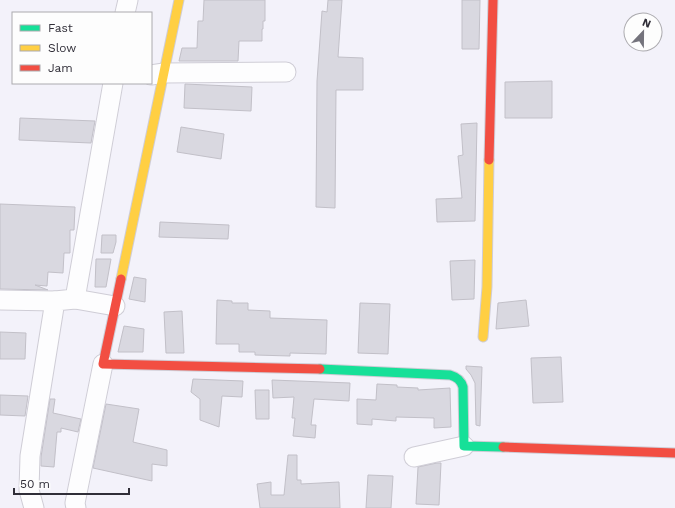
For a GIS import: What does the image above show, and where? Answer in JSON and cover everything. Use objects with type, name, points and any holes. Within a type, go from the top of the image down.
[{"type":"street","points":[[125,12],[128,0]]},
{"type":"street","points":[[76,508],[75,503],[115,306],[158,74],[180,0]]},
{"type":"street","points":[[483,337],[487,286],[493,0]]},
{"type":"street","points":[[158,74],[286,72]]},
{"type":"street","points":[[75,299],[113,84]]},
{"type":"street","points":[[0,300],[54,301],[75,299],[115,306]]},
{"type":"street","points":[[34,508],[29,490],[30,456],[54,301]]},
{"type":"street","points":[[103,364],[322,369],[454,376],[462,382],[463,387],[464,446]]},
{"type":"street","points":[[414,457],[464,446],[675,453]]},
{"type":"building","points":[[204,0],[265,0],[265,21],[263,21],[262,41],[239,41],[238,61],[179,61],[182,48],[197,48],[198,21],[203,21]]},
{"type":"building","points":[[328,0],[342,0],[338,57],[363,58],[363,90],[336,90],[335,208],[316,207],[317,81],[322,11],[327,12]]},
{"type":"building","points":[[462,0],[480,0],[479,49],[462,49]]},
{"type":"building","points":[[552,81],[552,118],[505,118],[505,82]]},
{"type":"building","points":[[185,84],[252,87],[251,111],[184,108]]},
{"type":"building","points":[[20,118],[95,121],[91,143],[19,140]]},
{"type":"building","points":[[477,123],[475,221],[437,222],[436,199],[462,198],[458,156],[463,155],[461,124]]},
{"type":"building","points":[[181,127],[224,134],[221,159],[177,152]]},
{"type":"building","points":[[0,204],[75,207],[74,230],[70,230],[70,253],[64,253],[63,273],[48,272],[47,286],[35,285],[48,290],[0,289]]},
{"type":"building","points":[[160,222],[229,225],[228,239],[159,237]]},
{"type":"building","points":[[102,235],[116,235],[113,253],[101,253]]},
{"type":"building","points":[[96,259],[111,259],[106,287],[95,287]]},
{"type":"building","points":[[475,260],[474,299],[452,300],[450,261]]},
{"type":"building","points":[[134,277],[146,279],[145,302],[129,299]]},
{"type":"building","points":[[217,300],[232,301],[232,303],[248,303],[248,310],[270,311],[270,318],[327,320],[326,354],[290,353],[290,356],[255,355],[255,352],[239,352],[239,344],[216,344]]},
{"type":"building","points":[[526,300],[529,326],[496,329],[498,303]]},
{"type":"building","points":[[360,303],[390,304],[388,354],[358,353]]},
{"type":"building","points":[[182,311],[184,353],[166,353],[164,312]]},
{"type":"building","points":[[124,326],[144,329],[143,352],[118,352]]},
{"type":"building","points":[[0,332],[26,333],[25,359],[0,359]]},
{"type":"building","points":[[561,357],[563,402],[533,403],[531,358]]},
{"type":"building","points":[[466,366],[482,367],[480,426],[476,425],[475,383],[466,369]]},
{"type":"building","points":[[193,379],[243,381],[242,397],[222,396],[219,427],[200,420],[200,399],[191,392]]},
{"type":"building","points":[[272,380],[350,383],[349,401],[314,399],[311,425],[316,425],[315,438],[293,436],[295,418],[292,418],[294,397],[273,398]]},
{"type":"building","points":[[377,384],[418,388],[418,390],[450,388],[451,427],[434,428],[434,418],[396,417],[396,421],[372,419],[372,425],[357,424],[357,399],[376,400]]},
{"type":"building","points":[[255,390],[269,390],[269,419],[256,419]]},
{"type":"building","points":[[0,395],[28,396],[25,416],[0,415]]},
{"type":"building","points":[[50,399],[55,399],[53,413],[81,419],[78,432],[61,428],[61,432],[57,432],[54,467],[41,466]]},
{"type":"building","points":[[106,404],[139,409],[133,442],[167,450],[167,466],[152,464],[152,481],[93,468]]},
{"type":"building","points":[[288,455],[297,455],[297,480],[301,480],[301,484],[339,482],[340,508],[260,508],[257,484],[271,482],[271,495],[284,495]]},
{"type":"building","points":[[441,463],[439,505],[416,504],[418,467]]},
{"type":"building","points":[[368,475],[393,476],[391,508],[366,508]]},
{"type":"traffic: fast","points":[[320,369],[450,375],[455,377],[460,381],[463,387],[464,446],[503,447]]},
{"type":"traffic: slow","points":[[121,279],[179,0]]},
{"type":"traffic: slow","points":[[483,337],[487,287],[489,160]]},
{"type":"traffic: jam","points":[[489,160],[493,0]]},
{"type":"traffic: jam","points":[[121,279],[103,364],[320,369]]},
{"type":"traffic: jam","points":[[503,447],[675,453]]}]
